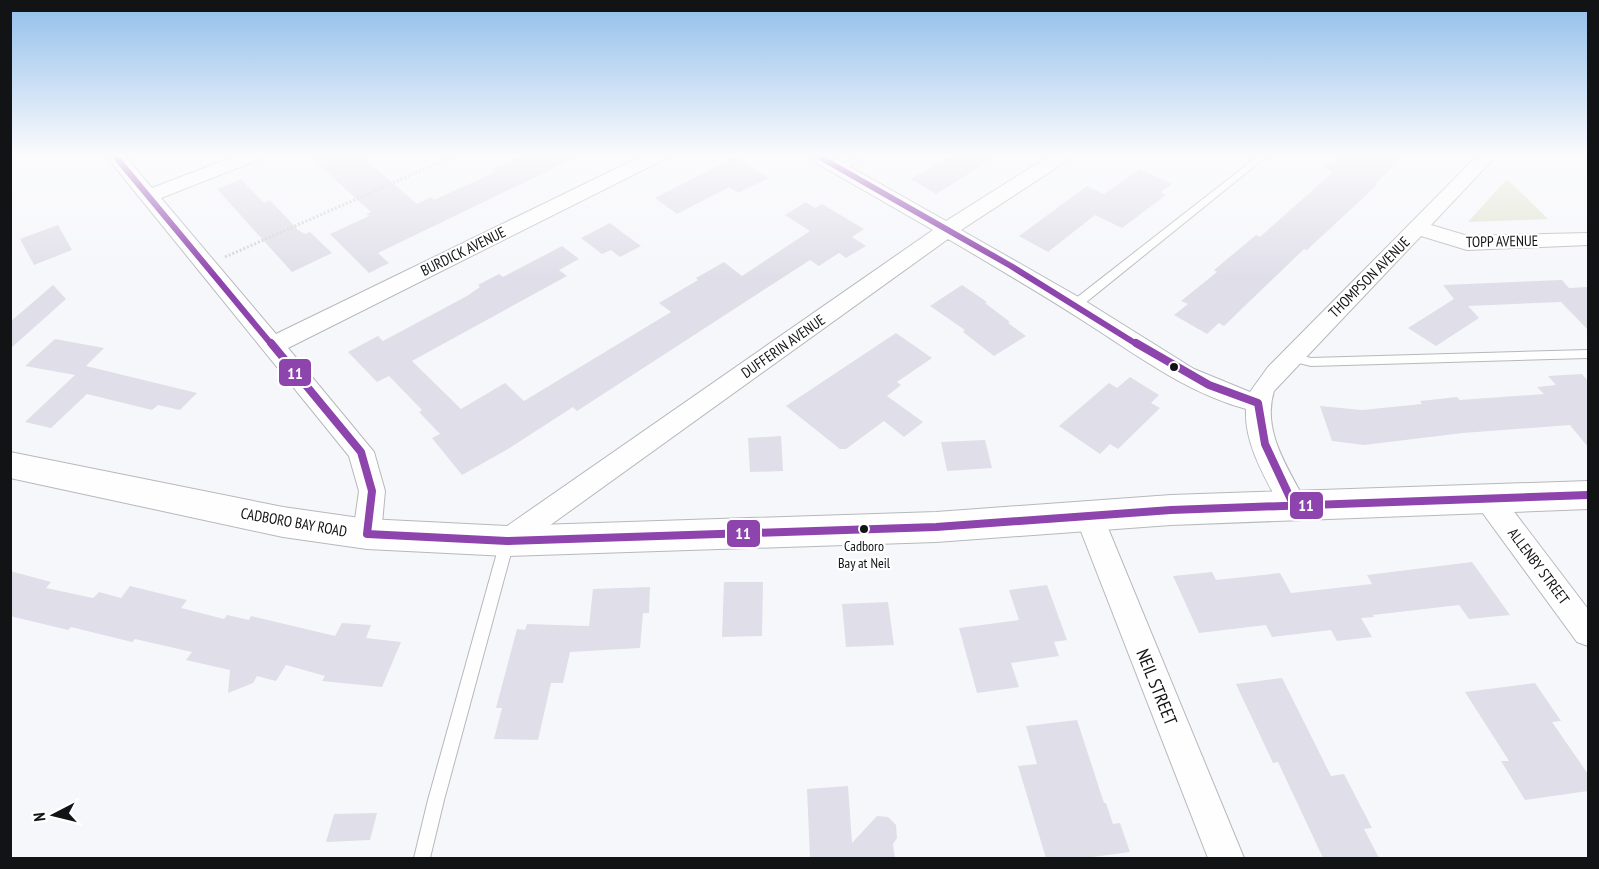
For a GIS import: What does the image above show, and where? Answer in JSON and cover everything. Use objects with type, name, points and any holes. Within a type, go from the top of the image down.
[{"type":"main road","name":"CADBORO BAY ROAD","points":[[10,465],[283,522],[367,534],[507,541],[936,527],[1171,510],[1588,495]]},
{"type":"street","points":[[148,197],[361,453],[372,491],[367,534]]},
{"type":"street","name":"BURDICK AVENUE","points":[[271,346],[574,197]]},
{"type":"street","points":[[889,197],[1075,305],[1219,393],[1258,403],[1259,427],[1269,455],[1294,506]]},
{"type":"street","name":"DUFFERIN AVENUE","points":[[507,541],[947,230],[999,197]]},
{"type":"street","name":"THOMPSON AVENUE","points":[[1258,403],[1263,388],[1291,357],[1449,197]]},
{"type":"street","name":"TOPP AVENUE","points":[[1418,228],[1467,243],[1588,239]]},
{"type":"street","name":"ALLENBY STREET","points":[[1489,500],[1588,632]]},
{"type":"street","name":"NEIL STREET","points":[[1089,516],[1226,858]]},
{"type":"lane","points":[[1075,305],[1212,197]]},
{"type":"lane","points":[[1291,357],[1311,362],[1588,354]]},
{"type":"lane","points":[[422,858],[507,541]]},
{"type":"path","points":[[205,266],[362,197]]},
{"type":"green space","points":[[1491,197],[1525,197],[1548,219],[1468,222]]},
{"type":"building","points":[[224,197],[258,197],[264,203],[270,200],[298,230],[305,234],[310,232],[332,253],[292,272]]},
{"type":"building","points":[[354,197],[408,197],[417,204],[431,197],[434,200],[442,197],[495,197],[378,253],[389,263],[369,273],[330,234],[369,216],[366,214],[371,212]]},
{"type":"building","points":[[658,197],[711,197],[677,214],[655,198]]},
{"type":"building","points":[[1073,197],[1164,197],[1122,228],[1095,215],[1048,252],[1019,236]]},
{"type":"building","points":[[1305,197],[1365,197],[1307,250],[1304,249],[1224,326],[1219,323],[1207,334],[1174,315],[1188,304],[1181,301],[1217,272],[1214,270],[1256,235],[1260,237]]},
{"type":"building","points":[[806,202],[815,208],[822,204],[864,229],[852,237],[866,246],[846,258],[839,253],[819,266],[810,260],[577,411],[573,407],[508,449],[462,475],[432,438],[440,434],[419,412],[422,410],[389,376],[377,382],[348,352],[378,336],[383,341],[467,296],[480,287],[478,285],[499,274],[503,277],[562,246],[579,259],[559,270],[567,276],[412,361],[461,409],[505,383],[524,401],[671,312],[659,303],[698,280],[696,278],[724,262],[742,276],[810,231],[785,215]]},
{"type":"building","points":[[610,223],[641,246],[620,257],[611,250],[602,254],[581,238]]},
{"type":"building","points":[[58,225],[72,250],[34,265],[20,239]]},
{"type":"building","points":[[1562,280],[1569,288],[1588,287],[1588,330],[1561,302],[1468,306],[1479,318],[1436,346],[1408,328],[1454,299],[1443,285]]},
{"type":"building","points":[[53,285],[66,299],[10,349],[10,322]]},
{"type":"building","points":[[962,285],[987,302],[985,303],[1026,336],[994,356],[963,332],[965,330],[930,306]]},
{"type":"building","points":[[896,333],[932,358],[897,382],[901,385],[887,396],[923,422],[904,437],[884,421],[846,449],[840,449],[786,406]]},
{"type":"building","points":[[55,339],[104,348],[86,366],[197,393],[180,410],[158,405],[152,410],[87,394],[51,428],[25,422],[75,375],[25,366]]},
{"type":"building","points":[[1582,374],[1588,381],[1588,447],[1570,425],[1463,433],[1364,445],[1332,441],[1320,406],[1362,410],[1422,404],[1420,401],[1457,397],[1460,400],[1544,394],[1537,387],[1556,385],[1548,376]]},
{"type":"building","points":[[1130,377],[1159,395],[1151,403],[1160,408],[1118,449],[1110,444],[1100,454],[1059,426],[1109,383],[1117,388]]},
{"type":"building","points":[[781,436],[783,471],[750,472],[748,438]]},
{"type":"building","points":[[985,440],[992,468],[947,471],[941,442]]},
{"type":"building","points":[[1472,562],[1510,615],[1469,619],[1459,605],[1373,615],[1374,617],[1361,618],[1372,637],[1337,641],[1331,630],[1272,637],[1266,625],[1199,633],[1173,576],[1212,572],[1216,580],[1280,573],[1291,593],[1372,584],[1367,575]]},
{"type":"building","points":[[10,571],[51,582],[46,588],[93,598],[99,592],[121,598],[130,586],[187,600],[181,608],[224,619],[227,615],[249,620],[251,616],[335,636],[342,623],[371,625],[366,638],[401,642],[382,687],[322,681],[325,676],[286,665],[276,681],[257,676],[253,683],[228,693],[230,670],[186,660],[192,652],[135,639],[132,642],[71,627],[68,630],[10,616]]},
{"type":"building","points":[[724,582],[763,582],[762,636],[722,637]]},
{"type":"building","points":[[1047,585],[1067,640],[1054,642],[1059,656],[1011,663],[1019,687],[977,693],[959,628],[1019,620],[1009,590]]},
{"type":"building","points":[[650,587],[649,613],[643,613],[640,648],[570,652],[563,683],[551,683],[538,740],[494,739],[502,708],[496,708],[517,629],[525,630],[527,624],[589,626],[593,589]]},
{"type":"building","points":[[888,602],[894,645],[846,647],[842,604]]},
{"type":"building","points":[[1282,678],[1331,776],[1344,774],[1372,828],[1364,829],[1379,858],[1323,858],[1278,762],[1273,763],[1236,684]]},
{"type":"building","points":[[1535,683],[1561,721],[1552,722],[1588,774],[1588,791],[1525,800],[1501,761],[1509,761],[1465,692]]},
{"type":"building","points":[[1077,720],[1104,803],[1106,803],[1113,824],[1120,823],[1130,852],[1085,858],[1046,858],[1018,766],[1037,764],[1026,726]]},
{"type":"building","points":[[848,786],[852,843],[877,816],[888,817],[896,825],[897,838],[893,844],[895,858],[810,858],[807,789]]},
{"type":"building","points":[[377,813],[370,840],[326,842],[334,814]]},
{"type":"transit line","name":"11","points":[[149,197],[361,452],[372,491],[367,534],[507,541],[936,527],[1171,510],[1588,495]]},
{"type":"transit line","name":"11","points":[[889,197],[1011,266],[1186,373],[1209,385],[1258,403],[1265,444],[1294,506]]},
{"type":"place","name":"Cadboro Bay at Neil","points":[[864,529]]}]
